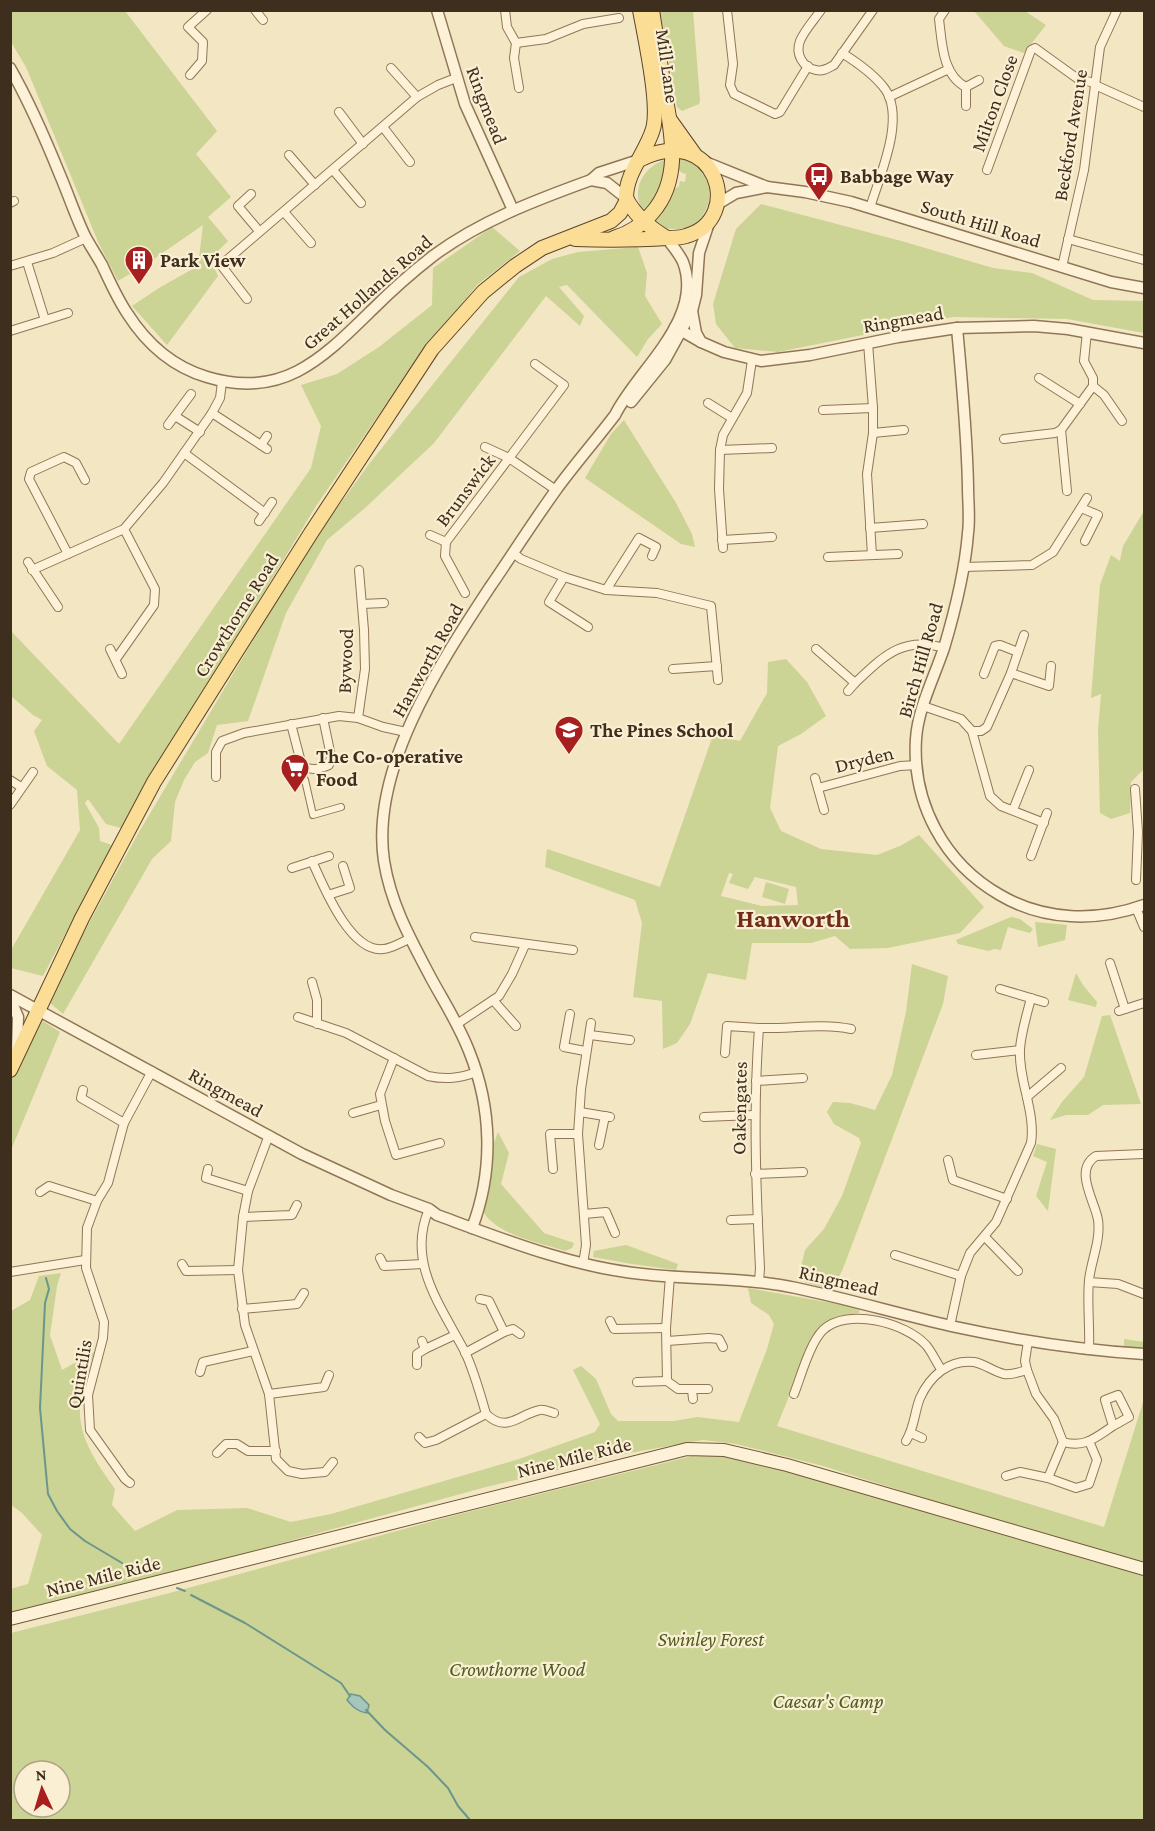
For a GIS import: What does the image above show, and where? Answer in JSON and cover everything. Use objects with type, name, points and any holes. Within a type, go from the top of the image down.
[{"type":"main road","name":"Mill Lane","points":[[626,199],[628,182],[651,135],[655,120],[640,10]]},
{"type":"main road","name":"Mill Lane","points":[[644,222],[657,208],[667,189],[672,170],[669,118],[652,10]]},
{"type":"main road","name":"Mill Lane","points":[[669,118],[716,182],[714,211]]},
{"type":"main road","points":[[639,160],[652,154],[672,151],[686,151],[700,158]]},
{"type":"main road","points":[[626,199],[644,222],[668,238]]},
{"type":"main road","name":"Crowthorne Road","points":[[13,1064],[82,918],[154,782],[311,533],[427,356],[457,320],[497,279],[534,252],[611,221],[620,213],[626,199]]},
{"type":"main road","name":"Crowthorne Road","points":[[567,238],[603,240],[668,238],[692,234],[700,229],[714,211]]},
{"type":"main road","name":"Crowthorne Road","points":[[603,240],[624,234],[644,222]]},
{"type":"main road","name":"Nine Mile Ride","points":[[10,1619],[687,1449],[724,1450],[787,1465],[1144,1569]]},
{"type":"street","points":[[190,75],[202,61],[203,42],[188,27],[207,10]]},
{"type":"street","points":[[255,10],[263,20]]},
{"type":"street","name":"Ringmead","points":[[438,10],[456,78],[473,125],[513,210]]},
{"type":"street","points":[[505,10],[507,27],[516,43],[514,58],[519,88]]},
{"type":"street","points":[[727,10],[734,64],[730,85],[734,94],[775,114],[780,112],[808,66]]},
{"type":"street","points":[[821,10],[800,39],[798,50],[801,60],[815,70],[824,70],[834,65],[873,10]]},
{"type":"street","points":[[945,10],[939,19],[943,58],[961,85],[966,87]]},
{"type":"street","name":"Beckford Avenue","points":[[1062,267],[1084,171],[1100,47],[1117,10]]},
{"type":"street","points":[[516,43],[546,39],[582,24],[619,18]]},
{"type":"street","name":"Milton Close","points":[[987,170],[1031,50],[1035,48],[1078,79],[1095,84]]},
{"type":"street","points":[[842,53],[869,72],[889,96],[893,120],[891,139],[870,208]]},
{"type":"street","name":"Great Hollands Road","points":[[10,68],[35,114],[86,238],[128,314],[153,346],[174,363],[222,382],[249,384],[296,373],[334,347],[400,282],[463,236],[513,210],[591,180],[599,173],[639,160]]},
{"type":"street","points":[[391,68],[417,97]]},
{"type":"street","points":[[889,96],[949,69]]},
{"type":"street","points":[[247,299],[221,265],[417,97],[456,78]]},
{"type":"street","points":[[966,87],[979,80]]},
{"type":"street","points":[[1095,84],[1144,107]]},
{"type":"street","points":[[966,87],[966,106]]},
{"type":"street","points":[[339,112],[363,144]]},
{"type":"street","points":[[383,127],[411,162]]},
{"type":"street","points":[[289,154],[315,185]]},
{"type":"street","name":"South Hill Road","points":[[700,158],[767,187],[805,192],[870,208],[1111,282],[1144,288]]},
{"type":"street","points":[[333,170],[361,203]]},
{"type":"street","points":[[591,180],[608,183],[626,199]]},
{"type":"street","points":[[714,211],[736,193],[767,187]]},
{"type":"street","points":[[251,194],[238,206],[259,231]]},
{"type":"street","name":"Hanworth Road","points":[[473,1224],[483,1195],[488,1160],[486,1119],[477,1072],[457,1024],[409,939],[392,896],[383,849],[387,788],[406,732],[453,643],[556,490],[693,311],[699,253],[714,211]]},
{"type":"street","points":[[284,212],[311,243]]},
{"type":"street","points":[[10,266],[53,253],[86,238]]},
{"type":"street","name":"Hanworth Road","points":[[668,238],[682,260],[686,282],[678,329]]},
{"type":"street","points":[[1068,239],[1144,260]]},
{"type":"street","points":[[27,262],[45,320]]},
{"type":"street","points":[[693,311],[696,333],[701,342]]},
{"type":"street","points":[[10,331],[68,313]]},
{"type":"street","name":"Ringmead","points":[[678,329],[724,352],[752,360],[784,359],[957,328],[1034,327],[1087,332],[1144,343]]},
{"type":"street","name":"Birch Hill Road","points":[[957,328],[967,456],[968,531],[963,567],[944,648],[923,706],[916,740],[918,783],[925,808],[942,842],[964,869],[989,889],[1008,900],[1031,910],[1064,916],[1094,916],[1140,906]]},
{"type":"street","points":[[1004,439],[1055,433],[1061,430],[1093,386],[1093,378],[1083,361],[1087,332]]},
{"type":"street","points":[[868,344],[873,408],[873,433],[867,474],[872,555]]},
{"type":"street","points":[[752,360],[747,393],[723,435],[720,450],[719,489],[723,544],[772,537]]},
{"type":"street","name":"Brunswick","points":[[465,593],[445,556],[446,542],[564,385],[535,364]]},
{"type":"street","points":[[1039,378],[1080,404]]},
{"type":"street","points":[[58,607],[30,566],[68,554],[124,529],[163,483],[200,432],[220,398],[222,382]]},
{"type":"street","points":[[1093,386],[1104,395],[1122,421]]},
{"type":"street","points":[[168,425],[191,394]]},
{"type":"street","points":[[708,402],[732,418]]},
{"type":"street","points":[[823,410],[873,408]]},
{"type":"street","points":[[212,413],[264,447],[267,436]]},
{"type":"street","points":[[175,416],[200,432]]},
{"type":"street","points":[[873,433],[904,430]]},
{"type":"street","points":[[1061,430],[1067,492]]},
{"type":"street","name":"Brunswick","points":[[485,447],[509,458],[556,490]]},
{"type":"street","points":[[720,450],[772,448]]},
{"type":"street","points":[[184,453],[265,513]]},
{"type":"street","points":[[68,554],[29,479],[31,471],[64,458],[76,463],[85,480]]},
{"type":"street","points":[[963,567],[1032,565],[1053,552],[1087,498]]},
{"type":"street","points":[[259,521],[272,502]]},
{"type":"street","points":[[1082,508],[1098,515],[1084,541]]},
{"type":"street","points":[[870,528],[923,524]]},
{"type":"street","points":[[116,659],[154,605],[155,589],[124,529]]},
{"type":"street","name":"Brunswick","points":[[430,535],[446,542]]},
{"type":"street","points":[[606,590],[639,537],[656,547],[652,556]]},
{"type":"street","points":[[513,553],[521,559],[564,577],[606,590],[657,593],[715,607],[718,680]]},
{"type":"street","points":[[828,556],[898,554]]},
{"type":"street","name":"Bywood","points":[[358,718],[365,669],[359,570]]},
{"type":"street","points":[[564,577],[549,602],[588,627]]},
{"type":"street","name":"Bywood","points":[[362,604],[384,603]]},
{"type":"street","points":[[972,731],[981,731],[987,727],[1011,673],[1024,635]]},
{"type":"street","points":[[848,691],[884,656],[911,644],[927,643],[944,648]]},
{"type":"street","points":[[984,674],[995,645],[1018,652]]},
{"type":"street","points":[[110,649],[122,674]]},
{"type":"street","points":[[816,650],[855,683]]},
{"type":"street","points":[[674,669],[717,666]]},
{"type":"street","points":[[1011,673],[1049,689],[1051,666]]},
{"type":"street","points":[[923,706],[961,719],[972,731],[990,796],[1001,806],[1044,823]]},
{"type":"street","name":"Bywood","points":[[216,777],[216,752],[222,741],[244,733],[339,716],[358,718],[406,732]]},
{"type":"street","name":"Bywood","points":[[291,724],[302,766],[309,769],[320,768],[329,765],[331,756],[323,718]]},
{"type":"street","name":"Dryden","points":[[818,788],[900,766],[917,765]]},
{"type":"street","points":[[1013,810],[1029,770]]},
{"type":"street","points":[[10,805],[33,772]]},
{"type":"street","name":"Dryden","points":[[815,777],[824,810]]},
{"type":"street","points":[[10,780],[21,787]]},
{"type":"street","points":[[305,780],[313,815],[341,807]]},
{"type":"street","points":[[1135,789],[1141,832],[1136,880]]},
{"type":"street","points":[[1031,856],[1047,813]]},
{"type":"street","points":[[292,868],[329,856]]},
{"type":"street","points":[[312,861],[343,921],[363,943],[383,950],[409,939]]},
{"type":"street","points":[[328,895],[350,888],[343,866]]},
{"type":"street","points":[[1140,906],[1144,927]]},
{"type":"street","points":[[475,937],[573,950]]},
{"type":"street","points":[[457,1024],[499,996],[513,975],[525,945]]},
{"type":"street","points":[[1110,963],[1122,1010],[1144,1003]]},
{"type":"street","points":[[312,982],[317,1000],[317,1024]]},
{"type":"street","points":[[1000,989],[1044,1002]]},
{"type":"street","points":[[10,997],[18,1017],[13,1064]]},
{"type":"street","name":"Ringmead","points":[[10,997],[152,1071],[302,1154],[391,1195],[429,1209],[437,1215],[473,1224],[509,1242],[583,1264],[640,1274],[759,1282],[839,1298],[950,1326],[1028,1341],[1089,1350],[1144,1354]]},
{"type":"street","points":[[950,1326],[961,1276],[970,1253],[985,1237],[1007,1199],[1031,1143],[1032,1120],[1020,1050],[1031,998]]},
{"type":"street","points":[[493,1000],[516,1026]]},
{"type":"street","points":[[570,1014],[564,1047],[585,1051]]},
{"type":"street","points":[[298,1017],[346,1033],[415,1071],[442,1079],[462,1077],[477,1072]]},
{"type":"street","points":[[583,1264],[586,1245],[578,1134],[585,1051],[591,1023]]},
{"type":"street","points":[[725,1053],[727,1026],[788,1028],[831,1025],[851,1029]]},
{"type":"street","name":"Oakengates","points":[[759,1028],[754,1115],[759,1282]]},
{"type":"street","points":[[590,1035],[630,1040]]},
{"type":"street","points":[[976,1055],[1020,1050]]},
{"type":"street","points":[[394,1058],[380,1094],[381,1105],[396,1155],[440,1143]]},
{"type":"street","points":[[1027,1097],[1061,1068]]},
{"type":"street","name":"Quintilis","points":[[130,1483],[90,1430],[88,1395],[103,1338],[104,1322],[85,1260],[87,1228],[97,1201],[108,1183],[124,1123],[152,1071]]},
{"type":"street","points":[[756,1082],[803,1078]]},
{"type":"street","points":[[83,1090],[81,1098],[124,1123]]},
{"type":"street","points":[[352,1113],[381,1105]]},
{"type":"street","points":[[580,1112],[607,1116],[600,1145]]},
{"type":"street","points":[[704,1117],[754,1115]]},
{"type":"street","points":[[553,1169],[546,1135],[578,1134]]},
{"type":"street","points":[[269,1135],[248,1191],[243,1217],[238,1270],[245,1325],[269,1394],[276,1459],[288,1471],[302,1474],[325,1472],[333,1462]]},
{"type":"street","points":[[1089,1350],[1089,1282],[1099,1221],[1086,1182],[1087,1166],[1096,1156],[1143,1154]]},
{"type":"street","points":[[948,1160],[954,1180],[1007,1199]]},
{"type":"street","points":[[208,1168],[206,1178],[248,1191]]},
{"type":"street","points":[[755,1174],[803,1172]]},
{"type":"street","points":[[40,1192],[49,1186],[97,1201]]},
{"type":"street","points":[[243,1217],[292,1215],[297,1205]]},
{"type":"street","points":[[429,1209],[421,1230],[423,1264],[436,1301],[465,1353],[486,1414],[506,1424],[542,1409],[554,1413]]},
{"type":"street","points":[[584,1214],[606,1212],[615,1233]]},
{"type":"street","points":[[731,1220],[758,1219]]},
{"type":"street","points":[[985,1237],[1018,1271]]},
{"type":"street","points":[[896,1255],[961,1276]]},
{"type":"street","points":[[380,1258],[384,1266],[423,1264]]},
{"type":"street","points":[[10,1272],[85,1260]]},
{"type":"street","points":[[182,1263],[186,1271],[238,1270]]},
{"type":"street","points":[[667,1381],[666,1328],[670,1276]]},
{"type":"street","points":[[1089,1282],[1118,1284],[1144,1294]]},
{"type":"street","points":[[243,1309],[297,1304],[304,1293]]},
{"type":"street","points":[[480,1299],[489,1301],[504,1332]]},
{"type":"street","points":[[794,1394],[803,1383],[814,1346],[823,1330],[839,1321],[858,1317],[879,1321],[914,1336],[926,1345],[941,1369]]},
{"type":"street","points":[[610,1321],[614,1329],[666,1328]]},
{"type":"street","points":[[465,1353],[504,1332],[513,1329],[520,1334]]},
{"type":"street","points":[[417,1365],[417,1354],[423,1345],[454,1335]]},
{"type":"street","points":[[667,1341],[719,1339],[723,1347]]},
{"type":"street","points":[[1028,1341],[1025,1360],[1027,1370],[1036,1394],[1054,1419],[1063,1442],[1048,1478]]},
{"type":"street","points":[[200,1372],[203,1362],[253,1351]]},
{"type":"street","points":[[906,1441],[911,1433],[920,1399],[928,1384],[941,1369],[958,1363],[971,1362],[985,1364],[1002,1374],[1027,1370]]},
{"type":"street","points":[[269,1394],[324,1387],[329,1375]]},
{"type":"street","points":[[637,1382],[667,1381],[678,1389],[693,1395],[708,1389]]},
{"type":"street","points":[[418,1437],[424,1443],[436,1440],[486,1414]]},
{"type":"street","points":[[1063,1442],[1076,1445],[1089,1441],[1113,1426]]},
{"type":"street","points":[[911,1433],[922,1438]]},
{"type":"street","points":[[1005,1476],[1020,1472],[1048,1478],[1076,1488],[1089,1484],[1097,1460],[1089,1441]]},
{"type":"street","points":[[217,1453],[226,1444],[237,1444],[248,1451],[276,1451]]},
{"type":"green space","points":[[10,11],[125,11],[217,131],[196,154],[231,197],[208,217],[228,241],[210,259],[218,276],[167,345],[132,306],[198,266],[203,225],[118,281],[99,244],[26,67],[11,42]]},
{"type":"green space","points":[[660,11],[693,11],[700,100],[699,104],[682,111],[677,107]]},
{"type":"green space","points":[[974,11],[1025,11],[1046,25],[1024,53],[1004,46]]},
{"type":"green space","points":[[678,158],[696,166],[706,178],[710,192],[707,206],[700,219],[688,227],[672,229],[652,222],[672,191],[679,186],[680,181],[685,182],[686,174],[678,169]]},
{"type":"green space","points":[[668,159],[660,192],[644,214],[638,197],[641,180],[652,167]]},
{"type":"green space","points":[[761,204],[993,268],[1032,273],[1093,300],[1144,301],[1144,333],[1067,319],[953,317],[778,352],[735,348],[716,324],[713,304],[736,229]]},
{"type":"green space","points":[[492,227],[520,251],[477,285],[415,362],[316,506],[121,828],[106,824],[88,799],[85,803],[99,828],[100,841],[112,845],[43,976],[11,968],[11,950],[80,830],[77,790],[47,766],[34,731],[42,720],[11,696],[11,631],[119,744],[311,468],[321,426],[301,385],[337,374],[379,347],[432,305],[433,268]]},
{"type":"green space","points":[[638,247],[647,273],[645,296],[662,324],[648,339],[637,357],[567,285],[559,287],[584,316],[580,326],[546,296],[434,443],[365,508],[327,540],[286,613],[248,721],[217,725],[208,753],[195,762],[175,802],[171,841],[152,859],[63,1014],[50,1003],[83,934],[139,832],[307,550],[369,464],[519,277],[552,259],[578,252]]},
{"type":"green space","points":[[624,420],[676,503],[692,534],[695,547],[681,544],[585,478],[611,434]]},
{"type":"green space","points":[[1144,511],[1144,769],[1131,782],[1130,813],[1111,819],[1100,813],[1098,730],[1101,694],[1091,698],[1100,585],[1111,555],[1120,561],[1123,546]]},
{"type":"green space","points":[[786,659],[807,682],[826,716],[801,734],[778,746],[770,808],[781,831],[821,849],[877,855],[919,835],[984,907],[960,933],[888,948],[850,949],[835,936],[811,943],[752,943],[746,980],[708,973],[690,1024],[677,1043],[663,1049],[662,1001],[633,997],[642,923],[635,900],[545,867],[547,849],[660,887],[713,735],[740,741],[767,693],[768,662]],"holes":[[[729,873],[733,874],[729,883],[748,889],[755,877],[796,887],[798,905],[762,906],[721,896]]]},
{"type":"green space","points":[[766,882],[789,889],[785,904],[762,897]]},
{"type":"green space","points":[[1011,917],[1020,919],[1033,929],[1030,933],[1008,927],[1001,950],[989,951],[958,944],[956,940]]},
{"type":"green space","points":[[1035,922],[1067,925],[1065,940],[1038,947]]},
{"type":"green space","points":[[912,964],[948,976],[943,1004],[842,1271],[832,1289],[806,1283],[799,1275],[805,1250],[824,1229],[842,1196],[861,1143],[859,1138],[834,1124],[827,1112],[833,1102],[850,1103],[875,1110],[892,1075],[906,1012]]},
{"type":"green space","points":[[1076,973],[1097,1002],[1096,1007],[1068,1000]]},
{"type":"green space","points":[[1110,1015],[1141,1104],[1103,1105],[1088,1115],[1066,1115],[1050,1120],[1084,1077],[1102,1016]]},
{"type":"green space","points":[[38,1018],[60,1032],[11,1150],[11,1078]]},
{"type":"green space","points":[[498,1132],[509,1153],[501,1184],[544,1233],[574,1243],[572,1248],[565,1251],[520,1237],[498,1226],[483,1211],[492,1148]]},
{"type":"green space","points":[[1037,1144],[1056,1149],[1048,1211],[1036,1196],[1047,1162],[1033,1156]]},
{"type":"green space","points":[[626,1245],[678,1264],[676,1270],[593,1257],[594,1251]]},
{"type":"green space","points":[[61,1273],[50,1335],[62,1370],[94,1352],[81,1400],[82,1430],[90,1451],[115,1489],[112,1505],[135,1531],[177,1510],[247,1508],[291,1522],[331,1514],[519,1459],[595,1432],[600,1424],[573,1370],[581,1366],[596,1379],[611,1414],[618,1421],[674,1421],[697,1417],[739,1422],[767,1349],[774,1324],[769,1315],[751,1303],[748,1288],[860,1308],[859,1313],[845,1315],[828,1322],[812,1339],[777,1426],[1104,1527],[1144,1399],[1144,1564],[1092,1551],[823,1466],[736,1444],[703,1440],[624,1454],[486,1487],[184,1570],[11,1613],[10,1589],[28,1584],[42,1535],[22,1513],[10,1504],[11,1311],[30,1300],[39,1276]]},
{"type":"green space","points":[[1124,1339],[1144,1342],[1144,1348],[1124,1347]]},
{"type":"green space","name":"Swinley Forest","points":[[700,1454],[735,1456],[1144,1575],[1144,1820],[11,1820],[11,1633],[166,1594],[448,1517]]},
{"type":"water","points":[[351,1694],[360,1696],[369,1705],[367,1713],[356,1709],[347,1700]]},
{"type":"waterway","points":[[46,1278],[49,1289],[45,1303],[40,1408],[48,1494],[70,1529],[85,1541],[122,1563]]},
{"type":"waterway","points":[[127,1566],[142,1572]]},
{"type":"waterway","points":[[177,1588],[185,1591]]},
{"type":"waterway","points":[[191,1595],[245,1623],[341,1683],[350,1696]]},
{"type":"waterway","points":[[366,1710],[448,1788],[458,1806],[470,1820]]},
{"type":"place","name":"Babbage Way","points":[[819,202]]},
{"type":"place","name":"Park View","points":[[139,286]]},
{"type":"place","name":"The Pines School","points":[[569,756]]},
{"type":"place","name":"The Co-operative Food","points":[[295,794]]},
{"type":"district","name":"Hanworth","points":[[793,918]]},
{"type":"park label","name":"Crowthorne Wood","points":[[517,1669]]},
{"type":"park label","name":"Caesar's Camp","points":[[828,1701]]}]
